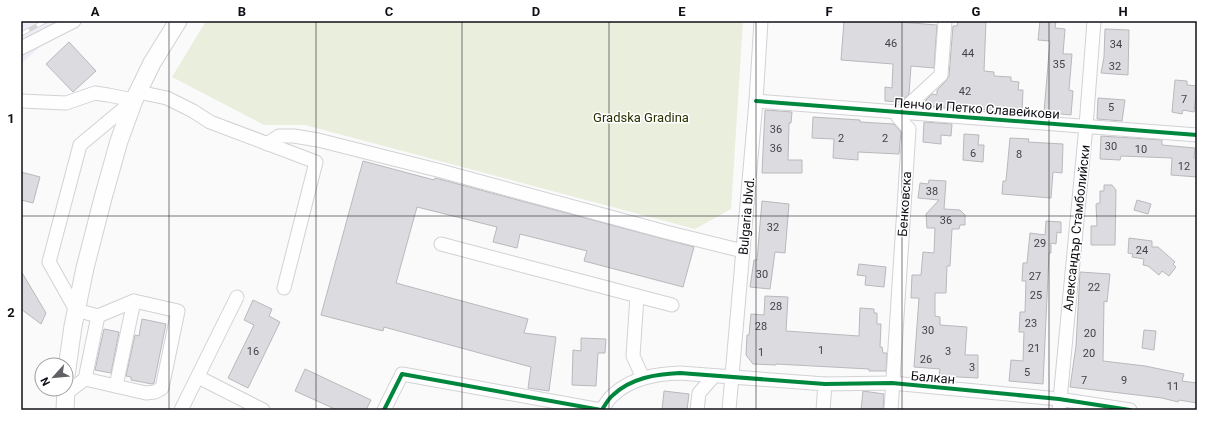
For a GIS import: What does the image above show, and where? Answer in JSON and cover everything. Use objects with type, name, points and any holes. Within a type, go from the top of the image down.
[{"type":"main road","points":[[68,357],[72,326],[103,198],[119,141],[136,96],[173,23]]},
{"type":"street","points":[[21,48],[74,21]]},
{"type":"street","name":"Bulgaria blvd.","points":[[730,410],[756,101],[761,21]]},
{"type":"street","points":[[901,112],[941,75],[945,21]]},
{"type":"street","name":"Александър Стамболийски","points":[[1059,404],[1086,126],[1094,21]]},
{"type":"street","points":[[21,101],[66,103],[95,93],[167,98],[193,111],[210,122],[316,162],[284,288]]},
{"type":"street","points":[[85,379],[146,393],[155,392],[162,388],[178,311],[134,301],[98,316],[76,310],[49,262],[80,145],[136,96]]},
{"type":"street","name":"Пенчо и Петко Славейкови","points":[[756,101],[1197,135]]},
{"type":"street","name":"Бенковска","points":[[891,410],[909,129],[898,117],[901,112]]},
{"type":"street","points":[[267,144],[279,136],[294,136],[318,140],[743,251]]},
{"type":"street","points":[[441,244],[672,305]]},
{"type":"street","points":[[638,296],[633,356],[643,378]]},
{"type":"street","points":[[181,410],[237,297]]},
{"type":"street","points":[[116,386],[134,301]]},
{"type":"street","points":[[65,398],[85,379],[98,316]]},
{"type":"street","name":"Балкан","points":[[601,410],[612,395],[627,384],[660,374],[680,373],[825,384],[892,383],[1059,404],[1130,410]]},
{"type":"street","points":[[384,410],[402,374],[601,410]]},
{"type":"street","points":[[697,410],[699,393],[714,376]]},
{"type":"street","points":[[198,377],[263,410]]},
{"type":"street","points":[[823,410],[825,384]]},
{"type":"shaded area","points":[[21,21],[69,21],[21,64]]},
{"type":"green space","name":"Gradska Gradina","points":[[206,21],[743,21],[731,209],[695,229],[305,125],[264,125],[172,77]]},
{"type":"building","points":[[844,21],[886,21],[937,25],[934,68],[911,66],[909,94],[900,102],[885,101],[885,87],[892,88],[893,64],[841,60]]},
{"type":"building","points":[[958,21],[986,21],[984,71],[994,72],[994,76],[1011,77],[1011,81],[1019,82],[1018,90],[1023,90],[1022,112],[925,106],[926,100],[932,94],[937,95],[937,90],[949,76],[953,26],[957,26]]},
{"type":"building","points":[[1040,21],[1056,21],[1055,28],[1065,29],[1063,54],[1072,54],[1069,90],[1073,91],[1071,115],[1044,112],[1050,41],[1038,40]]},
{"type":"building","points":[[1105,29],[1129,30],[1128,75],[1101,73],[1104,57]]},
{"type":"building","points":[[69,42],[96,71],[73,92],[46,64]]},
{"type":"building","points":[[1175,80],[1187,81],[1187,85],[1197,86],[1194,112],[1183,110],[1182,114],[1172,112]]},
{"type":"building","points":[[1098,98],[1125,100],[1122,121],[1097,119]]},
{"type":"building","points":[[765,110],[792,112],[791,123],[789,123],[788,160],[802,160],[802,173],[762,173]]},
{"type":"building","points":[[813,117],[894,124],[901,132],[899,154],[858,152],[858,160],[833,158],[834,139],[812,138]]},
{"type":"building","points":[[924,122],[952,124],[951,136],[941,135],[941,144],[923,142]]},
{"type":"building","points":[[964,134],[979,135],[978,145],[984,145],[983,162],[963,160]]},
{"type":"building","points":[[1101,136],[1162,140],[1162,145],[1195,148],[1194,158],[1197,158],[1197,177],[1171,175],[1172,158],[1121,156],[1120,160],[1100,159]]},
{"type":"building","points":[[1010,138],[1029,139],[1028,142],[1063,144],[1062,173],[1053,172],[1051,198],[1002,194],[1003,181],[1006,181]]},
{"type":"building","points":[[363,161],[434,180],[435,178],[439,179],[694,247],[683,287],[584,261],[587,251],[520,234],[517,248],[493,242],[497,227],[417,207],[396,283],[528,319],[524,333],[556,337],[549,391],[528,388],[531,367],[384,327],[383,331],[321,315]]},
{"type":"building","points":[[21,172],[40,177],[33,203],[21,200]]},
{"type":"building","points":[[929,180],[946,181],[944,209],[960,210],[965,215],[965,225],[960,225],[959,229],[952,229],[950,266],[947,266],[946,293],[935,293],[935,316],[940,317],[940,325],[967,327],[965,355],[978,355],[978,378],[939,376],[940,369],[914,367],[919,298],[911,298],[912,275],[921,275],[923,252],[934,253],[935,228],[927,228],[926,214],[939,200],[918,198],[920,183],[928,184]]},
{"type":"building","points":[[1104,185],[1112,185],[1116,190],[1115,245],[1091,245],[1091,226],[1097,226],[1096,204],[1100,203],[1100,191],[1104,191]]},
{"type":"building","points":[[1137,200],[1151,204],[1148,214],[1134,210]]},
{"type":"building","points":[[762,201],[789,204],[785,253],[775,252],[770,289],[750,287],[754,260],[757,260]]},
{"type":"building","points":[[1046,221],[1061,222],[1061,233],[1057,232],[1056,244],[1051,243],[1051,253],[1049,253],[1043,384],[1009,381],[1011,360],[1023,361],[1024,332],[1019,332],[1020,312],[1025,312],[1026,281],[1022,281],[1023,263],[1027,263],[1030,233],[1045,235]]},
{"type":"building","points":[[1129,238],[1152,241],[1152,247],[1158,247],[1175,262],[1173,264],[1176,267],[1169,276],[1162,271],[1159,275],[1148,266],[1143,265],[1144,259],[1132,257],[1133,254],[1128,253]]},
{"type":"building","points":[[859,264],[886,267],[884,287],[865,285],[866,276],[857,275]]},
{"type":"building","points":[[21,271],[46,313],[41,324],[21,309]]},
{"type":"building","points":[[1080,272],[1110,274],[1107,302],[1104,301],[1103,361],[1145,366],[1184,374],[1182,381],[1197,383],[1197,403],[1179,400],[1178,402],[1162,398],[1070,387],[1076,346]]},
{"type":"building","points":[[765,296],[788,297],[786,331],[859,336],[860,308],[874,309],[874,313],[877,313],[877,324],[881,324],[880,347],[882,347],[883,353],[887,353],[886,371],[776,364],[753,364],[746,355],[747,335],[749,335],[751,314],[764,315]]},
{"type":"building","points":[[253,300],[272,309],[269,316],[280,322],[248,388],[228,378],[254,325],[244,320]]},
{"type":"building","points":[[142,319],[166,324],[154,383],[152,384],[131,380],[131,377],[126,376],[135,335],[139,336]]},
{"type":"building","points":[[104,329],[119,332],[111,373],[95,370]]},
{"type":"building","points":[[1144,330],[1156,331],[1154,350],[1142,348]]},
{"type":"building","points":[[581,338],[606,339],[605,353],[598,353],[596,386],[572,385],[573,350],[581,351]]},
{"type":"building","points":[[305,369],[371,400],[366,410],[337,410],[295,391]]},
{"type":"building","points":[[664,391],[689,394],[687,410],[662,410]]},
{"type":"building","points":[[863,391],[884,394],[883,410],[861,410]]},
{"type":"railway","points":[[21,34],[46,21]]},
{"type":"cycle path","points":[[756,101],[1197,135]]},
{"type":"cycle path","points":[[602,410],[611,397],[620,389],[636,381],[662,374],[680,373],[825,384],[892,383],[1059,399],[1130,410]]},
{"type":"cycle path","points":[[384,410],[402,374],[601,410]]}]
